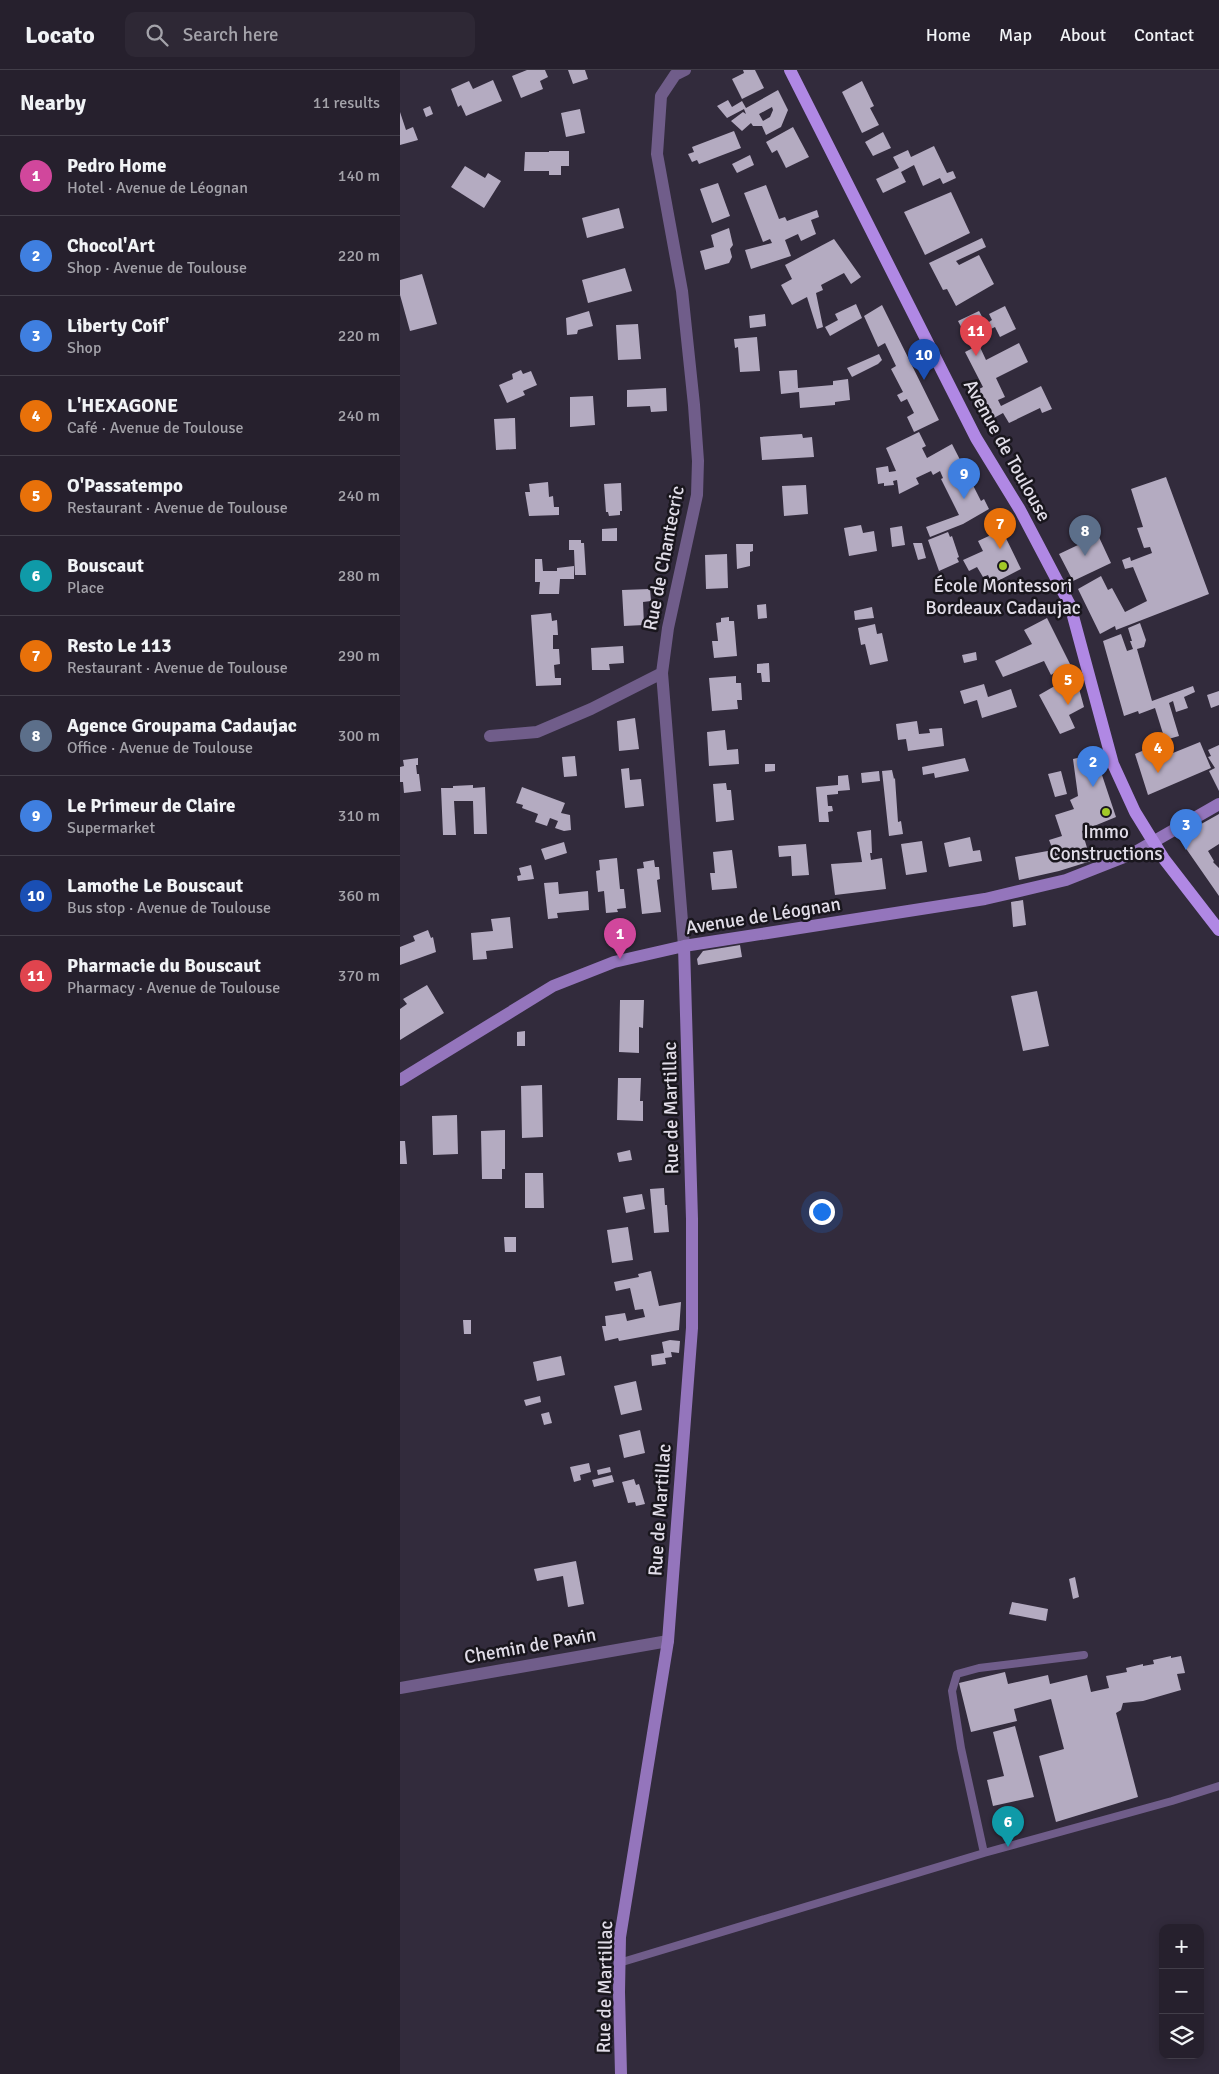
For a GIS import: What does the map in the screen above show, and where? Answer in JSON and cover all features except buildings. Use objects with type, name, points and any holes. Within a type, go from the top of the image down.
[{"type":"main road","name":"Avenue de Toulouse","points":[[790,70],[976,438],[1020,510],[1070,605],[1113,764],[1135,812],[1152,843],[1219,930]]},
{"type":"street","name":"Rue de Chantecric","points":[[684,946],[662,673],[668,628],[697,495],[698,461],[682,291],[657,154],[661,96],[676,75],[686,70]]},
{"type":"street","points":[[490,736],[537,732],[591,709],[662,673]]},
{"type":"street","name":"Avenue de Léognan","points":[[400,1080],[553,986],[614,962],[684,946],[985,899],[1066,880],[1132,854],[1219,804]]},
{"type":"street","name":"Rue de Martillac","points":[[621,2074],[620,1937],[668,1641],[692,1328],[692,1219],[684,946]]},
{"type":"street","name":"Chemin de Pavin","points":[[400,1688],[668,1641]]},
{"type":"lane","points":[[984,1853],[961,1748],[952,1691],[957,1674],[978,1668],[1084,1655]]},
{"type":"lane","points":[[619,1963],[984,1853],[1172,1801],[1219,1786]]},
{"type":"place","name":"Pharmacie du Bouscaut","points":[[976,356]]},
{"type":"place","name":"Lamothe Le Bouscaut","points":[[924,380]]},
{"type":"place","name":"Le Primeur de Claire","points":[[964,499]]},
{"type":"place","name":"Resto Le 113","points":[[1000,549]]},
{"type":"place","name":"Agence Groupama Cadaujac","points":[[1085,556]]},
{"type":"place","name":"École Montessori Bordeaux Cadaujac","points":[[1003,566]]},
{"type":"place","name":"O'Passatempo","points":[[1068,705]]},
{"type":"place","name":"L'HEXAGONE","points":[[1158,773]]},
{"type":"place","name":"Chocol'Art","points":[[1093,787]]},
{"type":"place","name":"Immo Constructions","points":[[1106,812]]},
{"type":"place","name":"Liberty Coif'","points":[[1186,850]]},
{"type":"place","name":"Pedro Home","points":[[620,959]]},
{"type":"place","name":"Bouscaut","points":[[1008,1847]]}]
